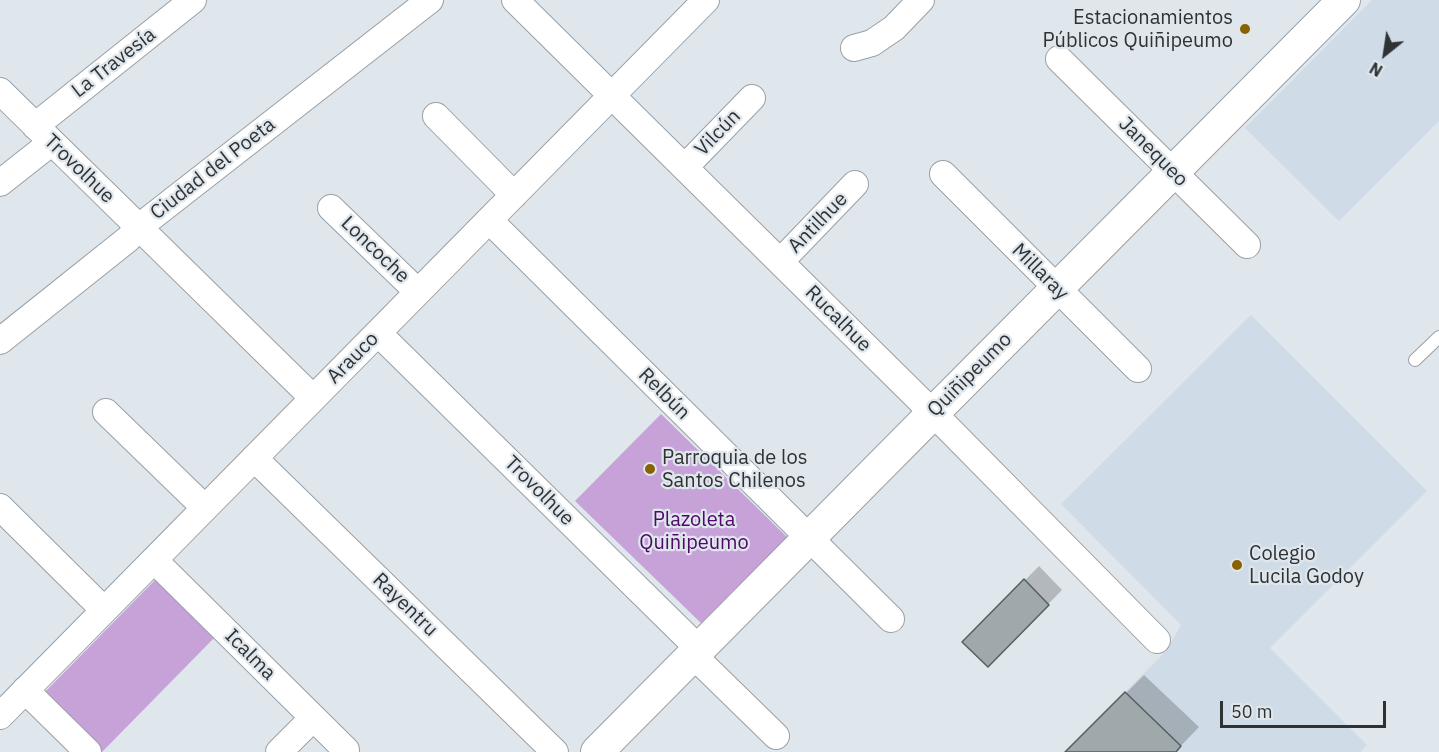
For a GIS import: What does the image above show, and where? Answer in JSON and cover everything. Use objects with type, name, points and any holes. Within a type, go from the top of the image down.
[{"type":"street","name":"La Travesía","points":[[0,183],[44,134],[193,0]]},
{"type":"street","name":"Ciudad del Poeta","points":[[0,341],[128,239],[139,227],[430,0]]},
{"type":"street","name":"Rucalhue","points":[[515,0],[933,413],[1157,640]]},
{"type":"street","name":"Arauco","points":[[1,713],[706,0]]},
{"type":"street","points":[[854,48],[872,43],[894,28],[921,0]]},
{"type":"street","name":"Quiñipeumo","points":[[597,752],[1344,0]]},
{"type":"street","name":"Janequeo","points":[[1059,59],[1247,245]]},
{"type":"street","name":"Trovolhue","points":[[0,91],[313,398]]},
{"type":"street","name":"Vilcún","points":[[685,167],[752,98]]},
{"type":"street","points":[[436,116],[514,195]]},
{"type":"street","name":"Millaray","points":[[943,174],[1138,369]]},
{"type":"street","name":"Antilhue","points":[[780,262],[855,184]]},
{"type":"street","name":"Loncoche","points":[[331,208],[418,292]]},
{"type":"street","name":"Relbún","points":[[489,220],[891,619]]},
{"type":"street","name":"Trovolhue","points":[[378,333],[696,652],[776,736]]},
{"type":"street","points":[[106,412],[205,508]]},
{"type":"street","name":"Rayentru","points":[[254,458],[555,752]]},
{"type":"street","points":[[0,507],[104,610]]},
{"type":"street","name":"Icalma","points":[[154,560],[345,750]]},
{"type":"street","points":[[25,690],[88,752]]},
{"type":"street","points":[[279,752],[313,718]]},
{"type":"lane","points":[[1415,360],[1439,337]]},
{"type":"shaded area","points":[[1372,0],[1439,0],[1439,121],[1339,221],[1245,128]]},
{"type":"shaded area","name":"Colegio Lucila Godoy","points":[[1251,315],[1427,491],[1270,648],[1367,745],[1360,752],[1065,752],[1167,650],[1181,625],[1061,504]]},
{"type":"green space","name":"Plazoleta Quiñipeumo","points":[[661,414],[787,537],[701,623],[575,501]]},
{"type":"green space","points":[[156,579],[215,637],[102,752],[43,694]]},
{"type":"building","points":[[1024,579],[1049,605],[988,667],[962,642]]},
{"type":"building","points":[[1125,692],[1181,746],[1176,752],[1065,752]]},
{"type":"place","name":"Estacionamientos Públicos Quiñipeumo","points":[[1245,29]]},
{"type":"place","name":"Parroquia de los Santos Chilenos","points":[[650,469]]},
{"type":"place","name":"Colegio Lucila Godoy","points":[[1237,565]]}]
